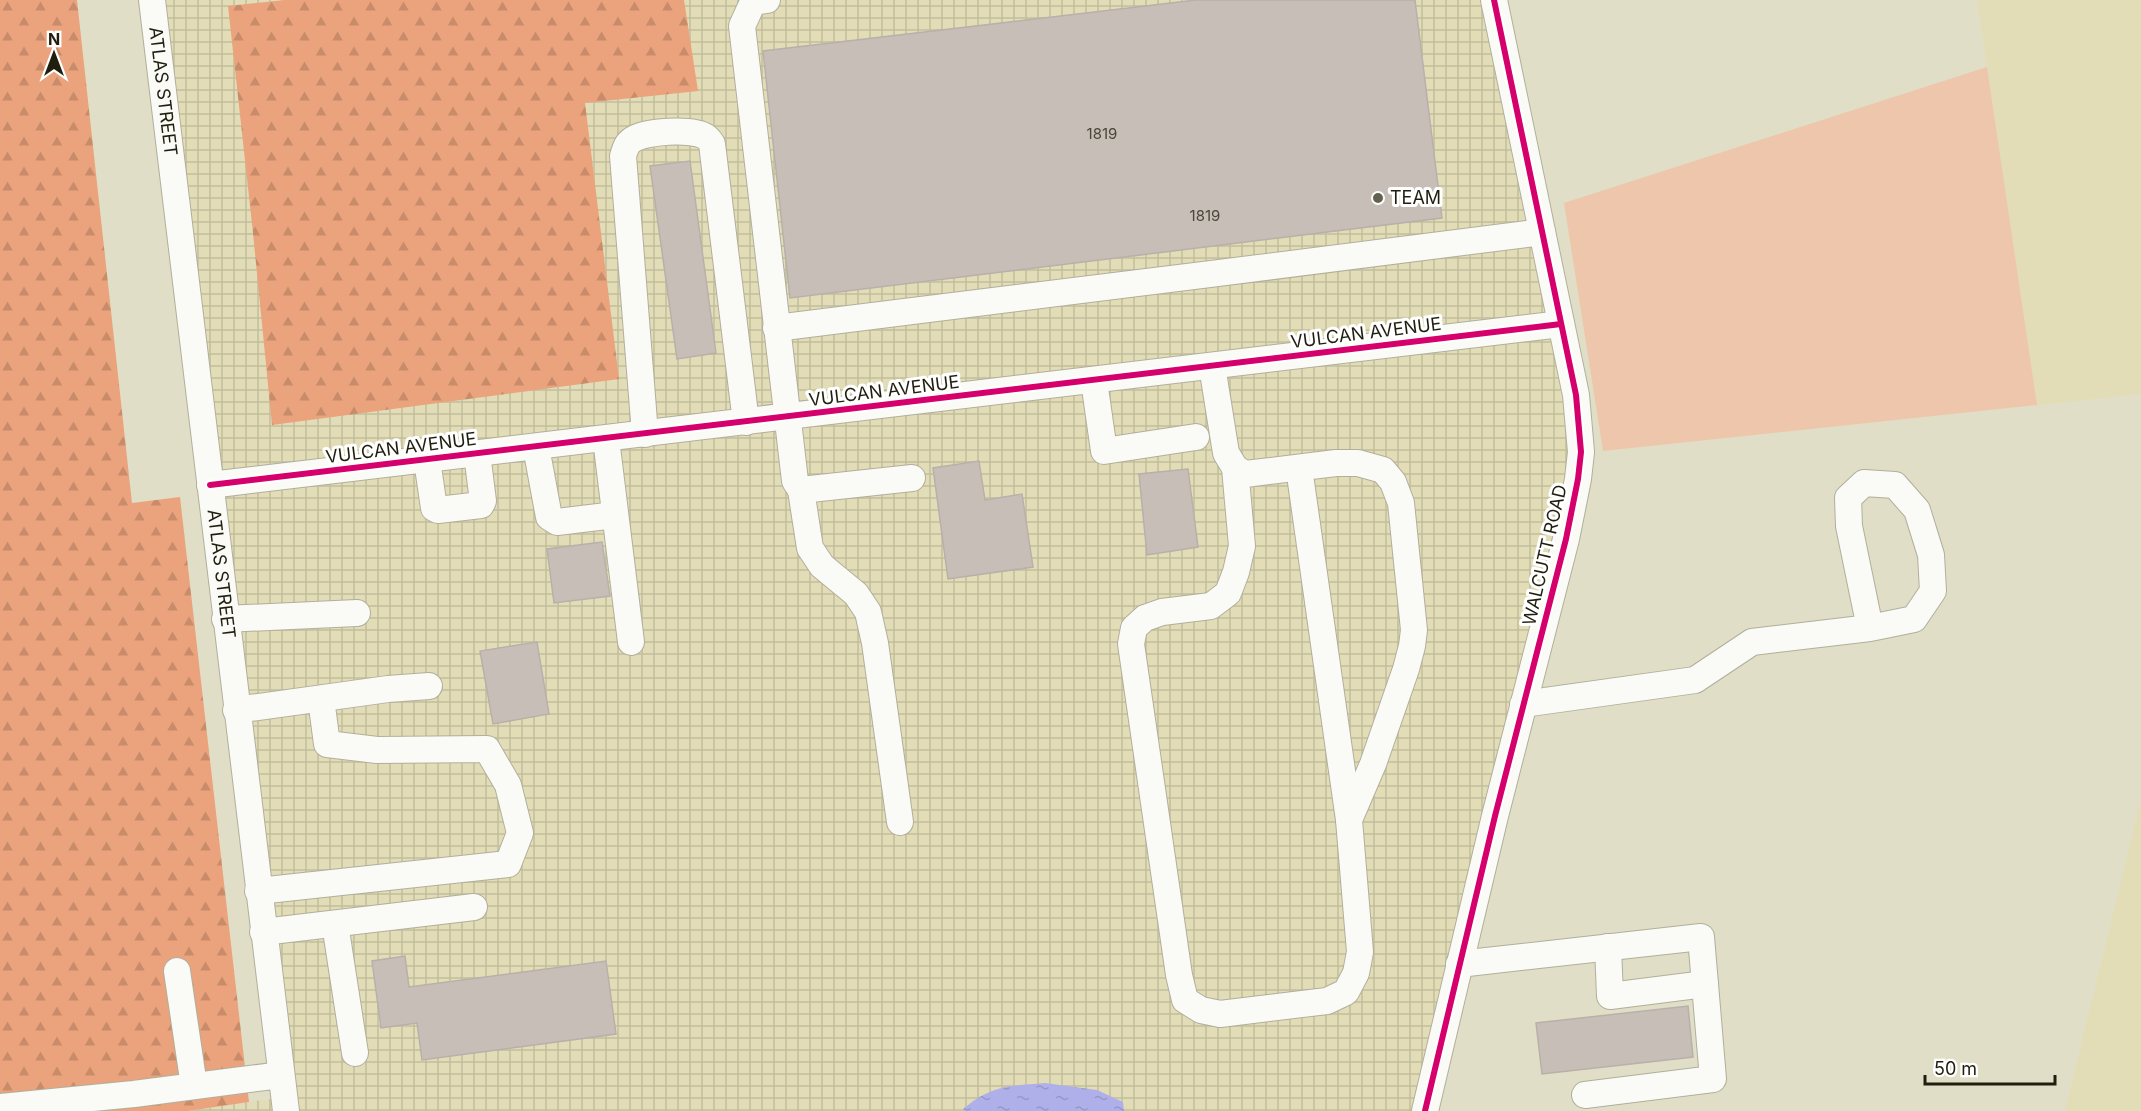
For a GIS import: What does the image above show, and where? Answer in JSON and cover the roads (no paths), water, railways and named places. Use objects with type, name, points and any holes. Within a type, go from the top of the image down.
[{"type":"street","name":"ATLAS STREET","points":[[152,0],[285,1111]]},
{"type":"street","points":[[767,0],[753,2],[742,26],[795,481],[801,490],[810,548],[822,566],[856,594],[868,612],[875,643],[900,822]]},
{"type":"street","name":"WALCUTT ROAD","points":[[1425,1111],[1523,704],[1566,540],[1581,452],[1576,395],[1494,0]]},
{"type":"street","points":[[645,434],[623,166],[626,146],[632,139],[643,135],[685,131],[707,137],[712,144],[746,422]]},
{"type":"street","points":[[776,327],[1542,232]]},
{"type":"street","name":"VULCAN AVENUE","points":[[210,484],[606,439],[1561,324]]},
{"type":"street","points":[[1212,366],[1226,453],[1235,468],[1242,546],[1236,572],[1228,593],[1211,606],[1162,612],[1144,618],[1134,628],[1131,644],[1179,975],[1185,1000],[1201,1010],[1220,1014],[1327,1001],[1346,992],[1356,973],[1359,952],[1349,820],[1299,468]]},
{"type":"street","points":[[1094,381],[1104,451],[1196,437]]},
{"type":"street","points":[[606,439],[631,642]]},
{"type":"street","points":[[536,447],[549,517],[557,522],[615,515]]},
{"type":"street","points":[[427,460],[434,508],[438,510],[481,505],[483,501],[477,454]]},
{"type":"street","points":[[1235,468],[1245,474],[1336,463],[1358,463],[1383,470],[1393,483],[1401,503],[1414,630],[1412,646],[1407,669],[1373,764],[1349,820]]},
{"type":"street","points":[[801,490],[912,478]]},
{"type":"street","points":[[1523,704],[1695,680],[1752,642],[1870,628],[1914,619],[1933,591],[1931,555],[1917,510],[1894,485],[1864,483],[1848,498],[1849,526],[1870,628]]},
{"type":"street","points":[[225,619],[357,613]]},
{"type":"street","points":[[236,710],[388,689],[429,686]]},
{"type":"street","points":[[258,891],[508,864],[520,833],[508,785],[486,749],[377,750],[327,744],[321,699]]},
{"type":"street","points":[[263,932],[474,907]]},
{"type":"street","points":[[335,924],[355,1053]]},
{"type":"street","points":[[1459,964],[1701,937],[1713,1079],[1585,1095]]},
{"type":"street","points":[[1608,947],[1610,996],[1705,984]]},
{"type":"street","points":[[177,971],[194,1086]]},
{"type":"street","points":[[0,1107],[281,1075]]},
{"type":"water","points":[[1045,1083],[1097,1090],[1123,1102],[1124,1111],[964,1111],[963,1109],[983,1095],[1001,1088]]},
{"type":"place","name":"TEAM","points":[[1378,198]]}]
